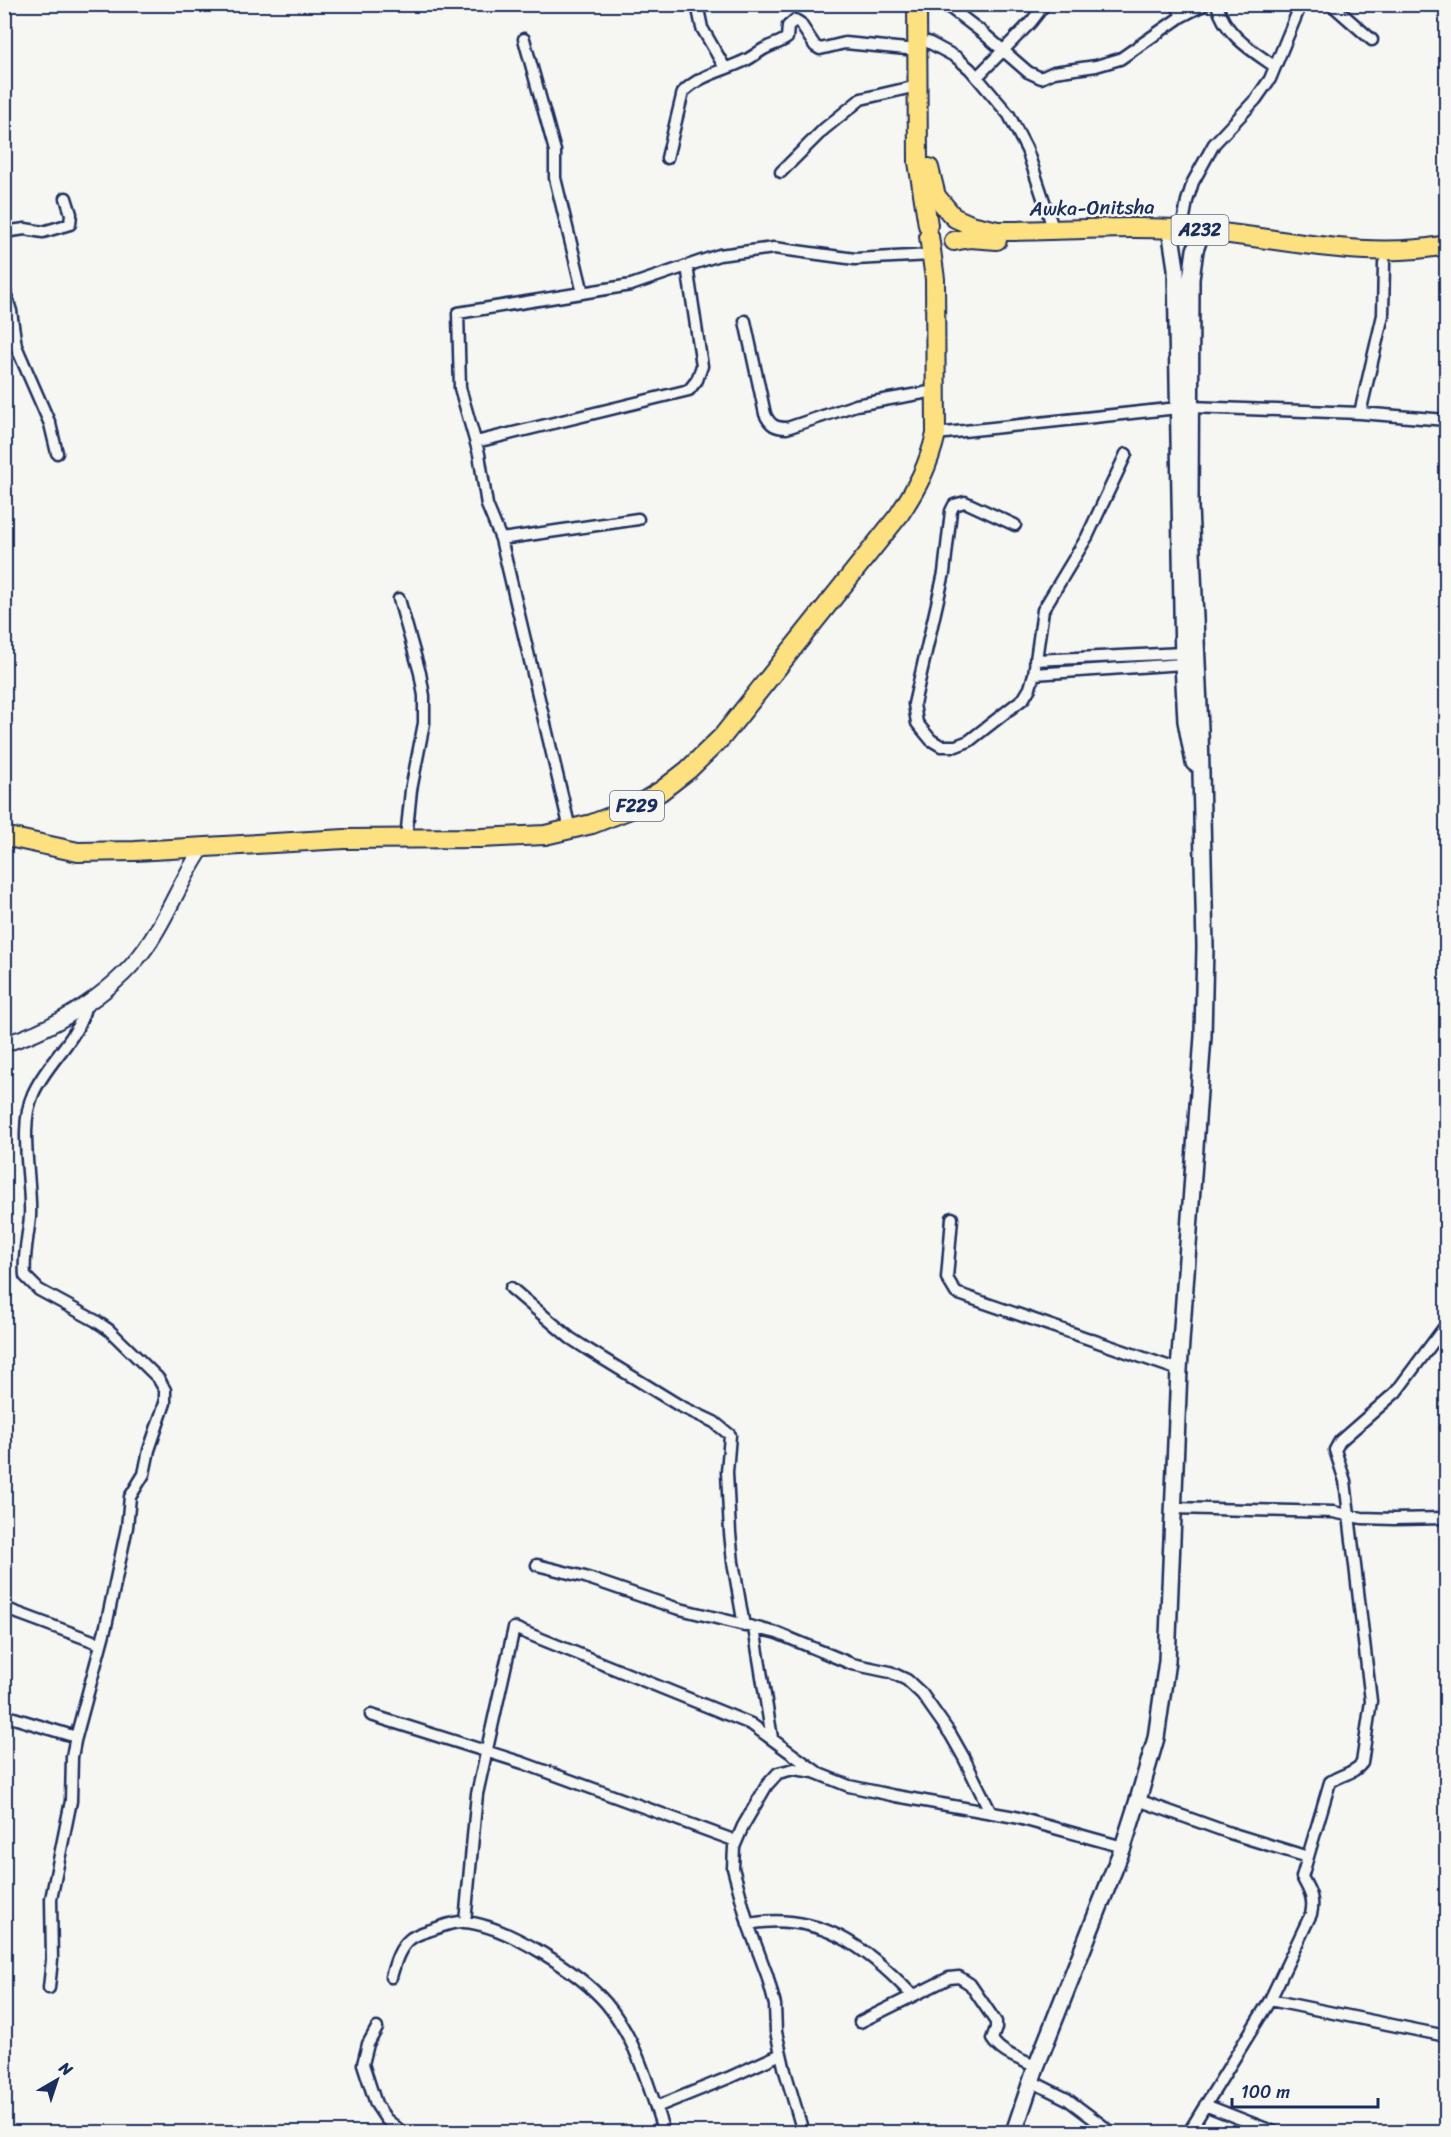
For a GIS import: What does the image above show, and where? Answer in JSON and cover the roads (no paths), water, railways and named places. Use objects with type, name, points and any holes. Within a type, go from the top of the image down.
[{"type":"main road","points":[[917,4],[923,46],[928,157],[936,196],[953,216],[960,230],[953,242],[942,245],[937,243],[929,230],[918,162],[917,86],[923,46],[929,4]]},
{"type":"main road","points":[[929,230],[934,216],[940,213],[953,216]]},
{"type":"main road","name":"Awka-Onitsha","points":[[953,216],[971,225],[998,231],[1175,233],[1384,263],[1446,255]]},
{"type":"main road","name":"F229","points":[[4,836],[78,852],[202,849],[345,839],[545,835],[592,824],[633,808],[661,791],[688,770],[722,737],[899,515],[921,480],[936,434],[935,279],[929,230]]},
{"type":"main road","points":[[1014,2133],[1033,2074],[1123,1847],[1156,1738],[1167,1661],[1173,1554],[1173,1508],[1177,1467],[1179,1370],[1203,1036],[1205,937],[1202,792],[1175,233]]},
{"type":"main road","name":"Awka-Onitsha","points":[[953,242],[970,238],[1031,240],[1140,238],[1175,233]]},
{"type":"main road","points":[[1200,236],[1191,279],[1184,407],[1183,659],[1186,720],[1202,792]]},
{"type":"main road","name":"Awka-Onitsha","points":[[1200,236],[1390,252],[1446,245]]},
{"type":"main road","name":"F229","points":[[935,279],[941,260],[953,242]]},
{"type":"street","points":[[697,4],[702,28],[725,68]]},
{"type":"street","points":[[945,4],[1003,49],[1028,72],[1041,78],[1054,72],[1096,66],[1120,59],[1182,16],[1205,4]]},
{"type":"street","points":[[977,77],[1031,22],[1045,4]]},
{"type":"street","points":[[1176,4],[1182,16]]},
{"type":"street","points":[[1217,4],[1226,27],[1274,66]]},
{"type":"street","points":[[1175,233],[1193,182],[1214,144],[1256,99],[1270,79],[1301,4]]},
{"type":"street","points":[[1330,4],[1372,40]]},
{"type":"street","points":[[667,158],[683,92],[690,84],[745,61],[766,47],[780,43],[787,38],[788,27],[795,20],[800,23],[815,46],[820,49],[845,43],[923,46],[956,57],[977,77],[1009,115],[1027,150],[1054,231]]},
{"type":"street","points":[[524,39],[555,150],[555,178],[583,293]]},
{"type":"street","points":[[781,172],[824,129],[861,99],[917,86]]},
{"type":"street","points":[[4,232],[25,229],[43,232],[70,224],[71,213],[66,198]]},
{"type":"street","points":[[570,829],[501,539],[487,505],[476,442],[460,388],[458,313],[631,285],[719,255],[774,248],[855,259],[932,255]]},
{"type":"street","points":[[1360,413],[1383,315],[1384,263]]},
{"type":"street","points":[[476,442],[689,390],[702,366],[687,266]]},
{"type":"street","points":[[4,289],[11,310],[16,346],[50,424],[57,453]]},
{"type":"street","points":[[745,321],[765,414],[769,423],[777,428],[787,428],[856,405],[935,391]]},
{"type":"street","points":[[936,434],[1184,407],[1360,413],[1446,420]]},
{"type":"street","points":[[1015,525],[965,502],[954,505],[951,511],[944,573],[914,704],[917,723],[931,740],[941,746],[956,746],[969,741],[1024,698],[1034,674],[1043,609],[1087,537],[1126,454]]},
{"type":"street","points":[[501,539],[638,519]]},
{"type":"street","points":[[399,599],[420,673],[424,696],[424,723],[411,790],[406,838]]},
{"type":"street","points":[[1035,660],[1183,659]]},
{"type":"street","points":[[1034,674],[1183,659]]},
{"type":"street","points":[[4,1044],[25,1038],[86,1004],[133,964],[151,941],[202,849]]},
{"type":"street","points":[[49,1988],[52,1960],[51,1899],[71,1801],[72,1757],[127,1527],[130,1497],[144,1474],[166,1397],[163,1384],[109,1330],[39,1290],[25,1276],[24,1266],[30,1217],[28,1115],[33,1094],[83,1019],[86,1004]]},
{"type":"street","points":[[952,1218],[947,1278],[956,1293],[1179,1370]]},
{"type":"street","points":[[511,1288],[587,1349],[680,1406],[714,1422],[730,1435],[728,1472],[730,1533],[772,1738]]},
{"type":"street","points":[[1189,2133],[1270,2000],[1314,1905],[1312,1895],[1302,1877],[1330,1782],[1341,1774],[1358,1769],[1362,1763],[1371,1701],[1345,1481],[1335,1450],[1340,1441],[1396,1392],[1446,1324]]},
{"type":"street","points":[[1173,1508],[1283,1510],[1349,1514],[1362,1518],[1446,1518]]},
{"type":"street","points":[[537,1565],[585,1577],[676,1608],[777,1633],[852,1664],[890,1672],[907,1680],[929,1704],[951,1735],[990,1811]]},
{"type":"street","points":[[4,1608],[100,1644]]},
{"type":"street","points":[[465,1922],[477,1794],[514,1628],[751,1724],[822,1775]]},
{"type":"street","points":[[4,1715],[76,1737]]},
{"type":"street","points":[[371,1715],[485,1752],[736,1842]]},
{"type":"street","points":[[803,2133],[776,2032],[775,2005],[767,1975],[748,1924],[733,1868],[736,1842],[757,1801],[778,1773],[794,1769],[822,1775],[849,1786],[990,1811],[1123,1847]]},
{"type":"street","points":[[1138,1800],[1230,1833],[1308,1857]]},
{"type":"street","points":[[748,1924],[766,1920],[792,1921],[815,1926],[840,1936],[885,1967],[912,1995]]},
{"type":"street","points":[[391,1977],[401,1950],[410,1938],[449,1923],[465,1922],[492,1929],[520,1941],[554,1961],[586,1984],[624,2030],[640,2059],[664,2133]]},
{"type":"street","points":[[860,2022],[949,1978],[964,1979],[996,2022],[992,2038],[1001,2050],[1111,2133]]},
{"type":"street","points":[[1270,2000],[1446,2036]]},
{"type":"street","points":[[377,2028],[368,2044],[363,2064],[376,2104],[386,2119],[402,2133]]},
{"type":"street","points":[[656,2107],[728,2079],[781,2054]]},
{"type":"street","points":[[1205,2105],[1274,2133]]}]
